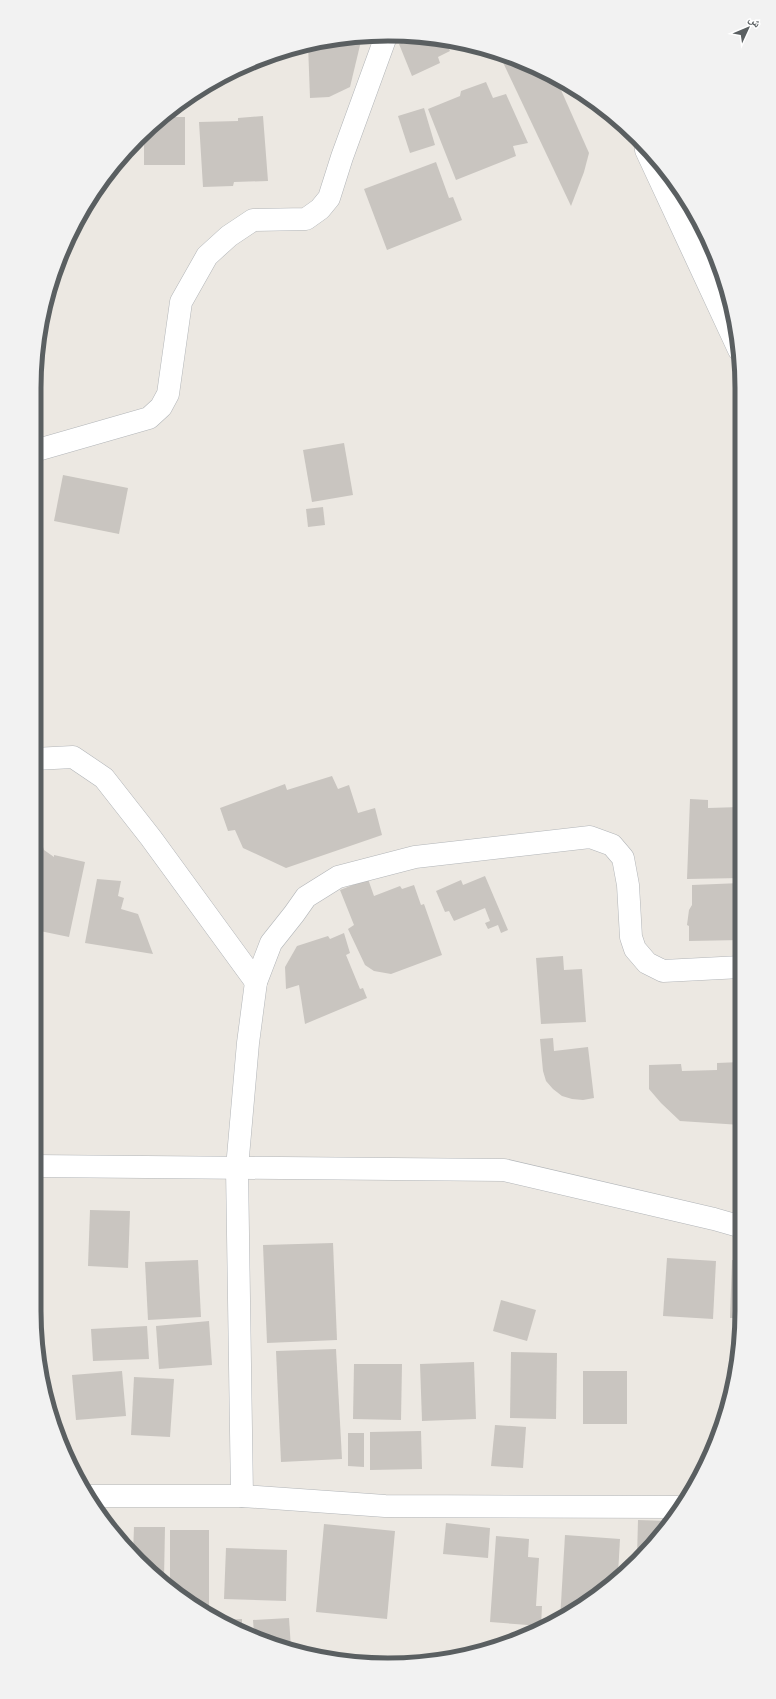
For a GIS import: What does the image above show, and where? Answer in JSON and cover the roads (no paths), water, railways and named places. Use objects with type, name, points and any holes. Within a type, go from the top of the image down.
[{"type":"street","points":[[41,449],[150,418],[161,407],[168,394],[181,302],[207,256],[229,236],[253,220],[306,219],[320,209],[329,198],[344,150],[384,41]]},
{"type":"street","points":[[652,163],[730,330]]},
{"type":"street","points":[[41,759],[73,757],[104,778],[151,838],[256,982]]},
{"type":"street","points":[[242,1496],[237,1168],[248,1043],[256,982],[271,943],[306,897],[338,877],[415,857],[590,837],[612,845],[623,858],[628,885],[631,937],[635,949],[647,963],[663,971],[735,967]]},
{"type":"street","points":[[41,1166],[504,1170],[714,1219],[735,1226]]},
{"type":"street","points":[[94,1496],[242,1496],[386,1506],[675,1507]]}]
